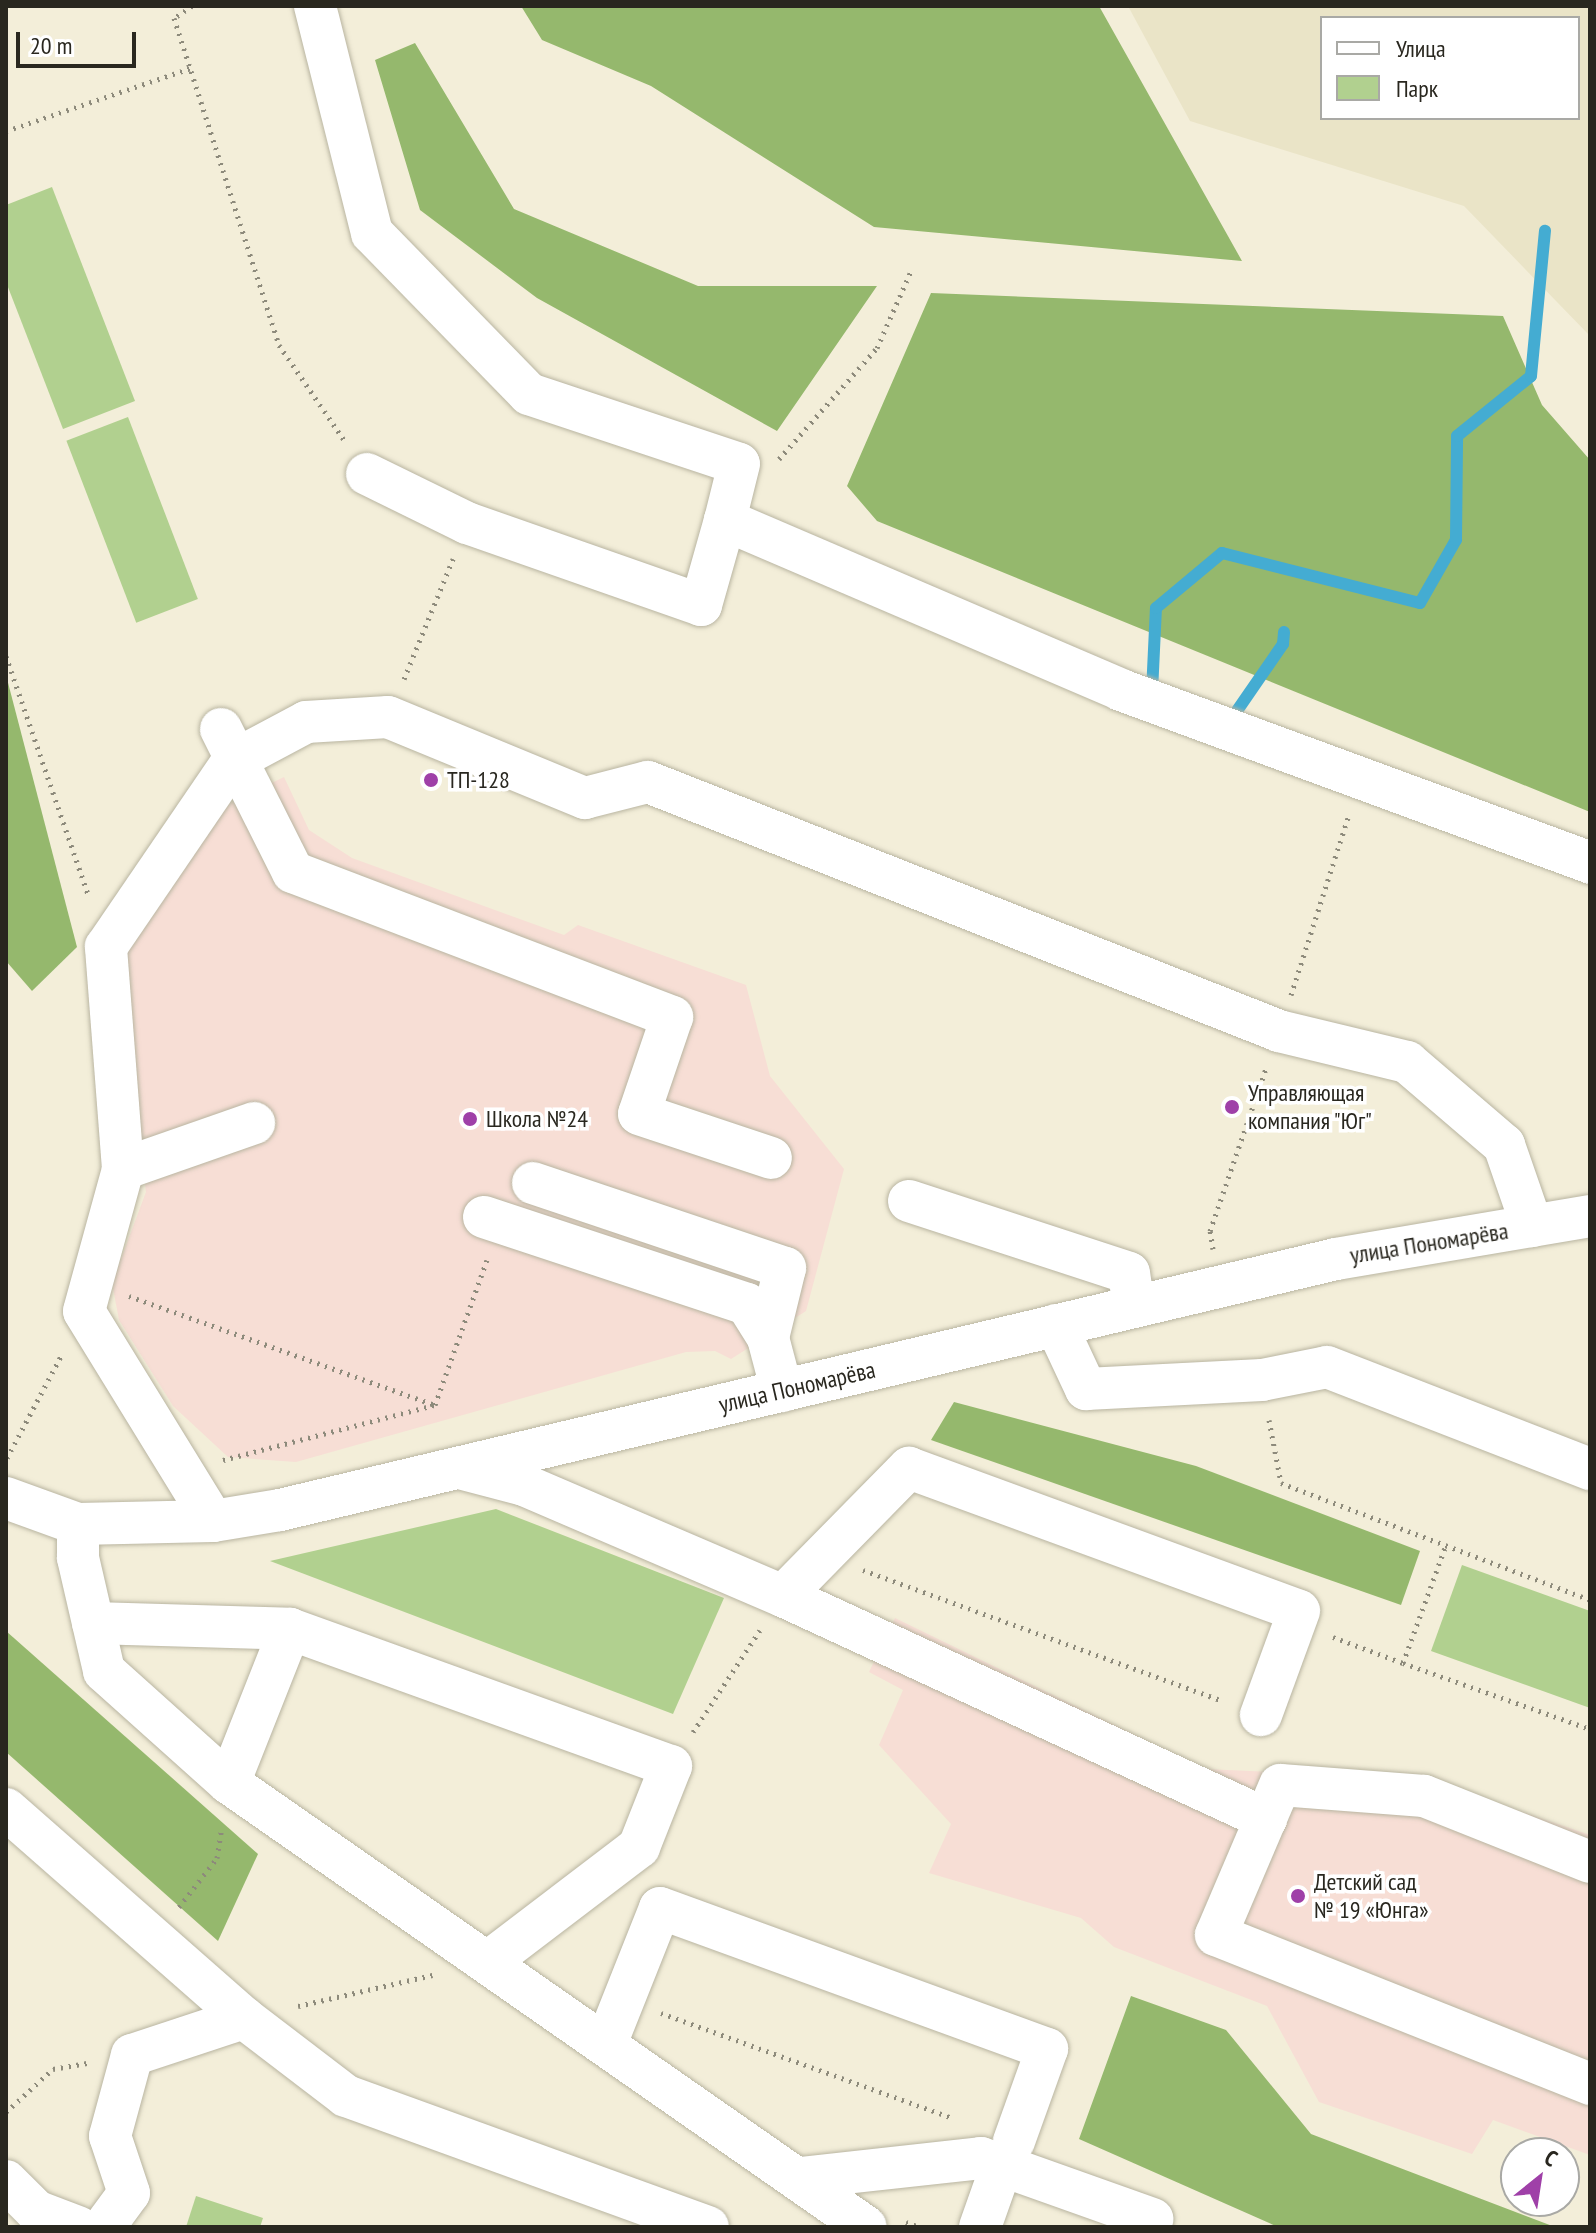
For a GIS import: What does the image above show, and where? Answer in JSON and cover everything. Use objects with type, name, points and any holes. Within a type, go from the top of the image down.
[{"type":"street","points":[[315,6],[372,233],[529,394],[739,464],[701,605],[467,523],[367,474]]},
{"type":"street","points":[[725,520],[1121,690],[1590,863]]},
{"type":"street","points":[[213,1521],[84,1311],[123,1169],[106,947],[227,745],[306,722],[388,717],[585,798],[648,782],[1407,1062],[1504,1145],[1532,1226]]},
{"type":"street","points":[[227,745],[293,872],[672,1017],[639,1114],[771,1158]]},
{"type":"street","points":[[123,1169],[254,1123]]},
{"type":"street","points":[[533,1183],[785,1268],[768,1338]]},
{"type":"street","points":[[909,1201],[1129,1273],[1134,1307]]},
{"type":"street","name":"улица Пономарёва","points":[[6,1498],[78,1524],[213,1521],[458,1468],[1336,1259],[1590,1216]]},
{"type":"street","points":[[492,1220],[747,1304],[768,1338],[782,1391]]},
{"type":"street","points":[[1056,1325],[1086,1389],[1262,1380],[1327,1367],[1590,1469]]},
{"type":"street","points":[[458,1468],[524,1485],[783,1596],[1266,1819]]},
{"type":"street","points":[[783,1596],[909,1468],[1299,1611],[1261,1715]]},
{"type":"street","points":[[78,1524],[93,1623],[104,1671],[229,1783],[800,2178],[866,2227]]},
{"type":"street","points":[[93,1623],[290,1629],[671,1766],[639,1847],[488,1962]]},
{"type":"street","points":[[229,1783],[290,1629]]},
{"type":"street","points":[[1590,1862],[1424,1796],[1280,1785],[1216,1935],[1590,2084]]},
{"type":"street","points":[[6,1809],[244,2018],[346,2096],[708,2227]]},
{"type":"street","points":[[606,2044],[660,1908],[1047,2049],[980,2227]]},
{"type":"street","points":[[104,2227],[129,2193],[110,2136],[132,2055],[244,2018]]},
{"type":"street","points":[[800,2178],[1008,2153],[1152,2219]]},
{"type":"street","points":[[6,2181],[36,2211],[78,2227]]},
{"type":"path","points":[[192,6],[174,18],[279,345],[367,474]]},
{"type":"path","points":[[6,131],[191,68]]},
{"type":"path","points":[[776,462],[877,348],[911,271]]},
{"type":"path","points":[[388,717],[467,523]]},
{"type":"path","points":[[6,656],[106,947]]},
{"type":"path","points":[[1210,1231],[1361,779]]},
{"type":"path","points":[[435,1405],[492,1220]]},
{"type":"path","points":[[127,1281],[123,1294],[435,1405]]},
{"type":"path","points":[[6,1460],[84,1311]]},
{"type":"path","points":[[1262,1380],[1281,1483],[1590,1600]]},
{"type":"path","points":[[188,1481],[228,1457],[435,1405]]},
{"type":"path","points":[[1403,1663],[1446,1545]]},
{"type":"path","points":[[824,1556],[1261,1715]]},
{"type":"path","points":[[671,1766],[783,1596]]},
{"type":"path","points":[[1294,1623],[1590,1729]]},
{"type":"path","points":[[154,1939],[217,1858],[229,1783]]},
{"type":"path","points":[[244,2018],[488,1962]]},
{"type":"path","points":[[626,2000],[1008,2153]]},
{"type":"path","points":[[6,2112],[53,2069],[132,2055]]},
{"type":"shaded area","points":[[1128,6],[1590,6],[1590,336],[1464,206],[1190,121]]},
{"type":"shaded area","name":"Школа №24","points":[[284,777],[309,830],[352,858],[564,935],[578,925],[746,985],[770,1076],[844,1169],[806,1311],[731,1359],[715,1351],[686,1352],[296,1462],[228,1457],[173,1406],[119,1320],[112,1283],[146,1192],[120,1005],[127,938],[208,814]]},
{"type":"shaded area","name":"Детский сад № 19 «Юнга»","points":[[895,1618],[1205,1769],[1426,1779],[1590,1835],[1590,2155],[1580,2151],[1580,2137],[1540,2137],[1493,2120],[1472,2154],[1319,2102],[1267,2006],[1114,1947],[1081,1918],[929,1873],[951,1824],[879,1745],[903,1690],[869,1672]]},
{"type":"green space","points":[[521,6],[1099,6],[1242,261],[874,227],[651,86],[542,40]]},
{"type":"green space","points":[[415,43],[514,209],[698,286],[877,286],[777,431],[537,298],[420,210],[375,60]]},
{"type":"green space","points":[[52,187],[135,401],[63,429],[6,282],[6,205]]},
{"type":"green space","points":[[931,293],[1503,316],[1542,405],[1590,460],[1590,812],[877,521],[847,486]]},
{"type":"green space","points":[[128,417],[198,599],[136,623],[66,441]]},
{"type":"green space","points":[[6,675],[77,947],[32,991],[6,961]]},
{"type":"green space","points":[[954,1402],[1196,1466],[1420,1551],[1401,1605],[931,1440]]},
{"type":"green space","points":[[496,1509],[724,1598],[673,1714],[270,1561]]},
{"type":"green space","points":[[1462,1565],[1590,1611],[1590,1708],[1431,1651]]},
{"type":"green space","points":[[6,1631],[258,1854],[218,1941],[6,1752]]},
{"type":"green space","points":[[1131,1996],[1226,2030],[1311,2134],[1500,2206],[1500,2217],[1529,2217],[1555,2227],[1278,2227],[1079,2139]]},
{"type":"green space","points":[[196,2196],[263,2218],[260,2227],[186,2227]]},
{"type":"waterway","points":[[1152,692],[1156,608],[1222,553],[1420,603],[1456,540],[1457,436],[1531,376],[1545,231]]},
{"type":"waterway","points":[[1232,718],[1283,644],[1284,632]]},
{"type":"place","name":"ТП-128","points":[[431,780]]},
{"type":"place","name":"Управляющая компания \"Юг\"","points":[[1232,1107]]},
{"type":"place","name":"Школа №24","points":[[470,1119]]},
{"type":"place","name":"Детский сад № 19 «Юнга»","points":[[1298,1896]]}]
